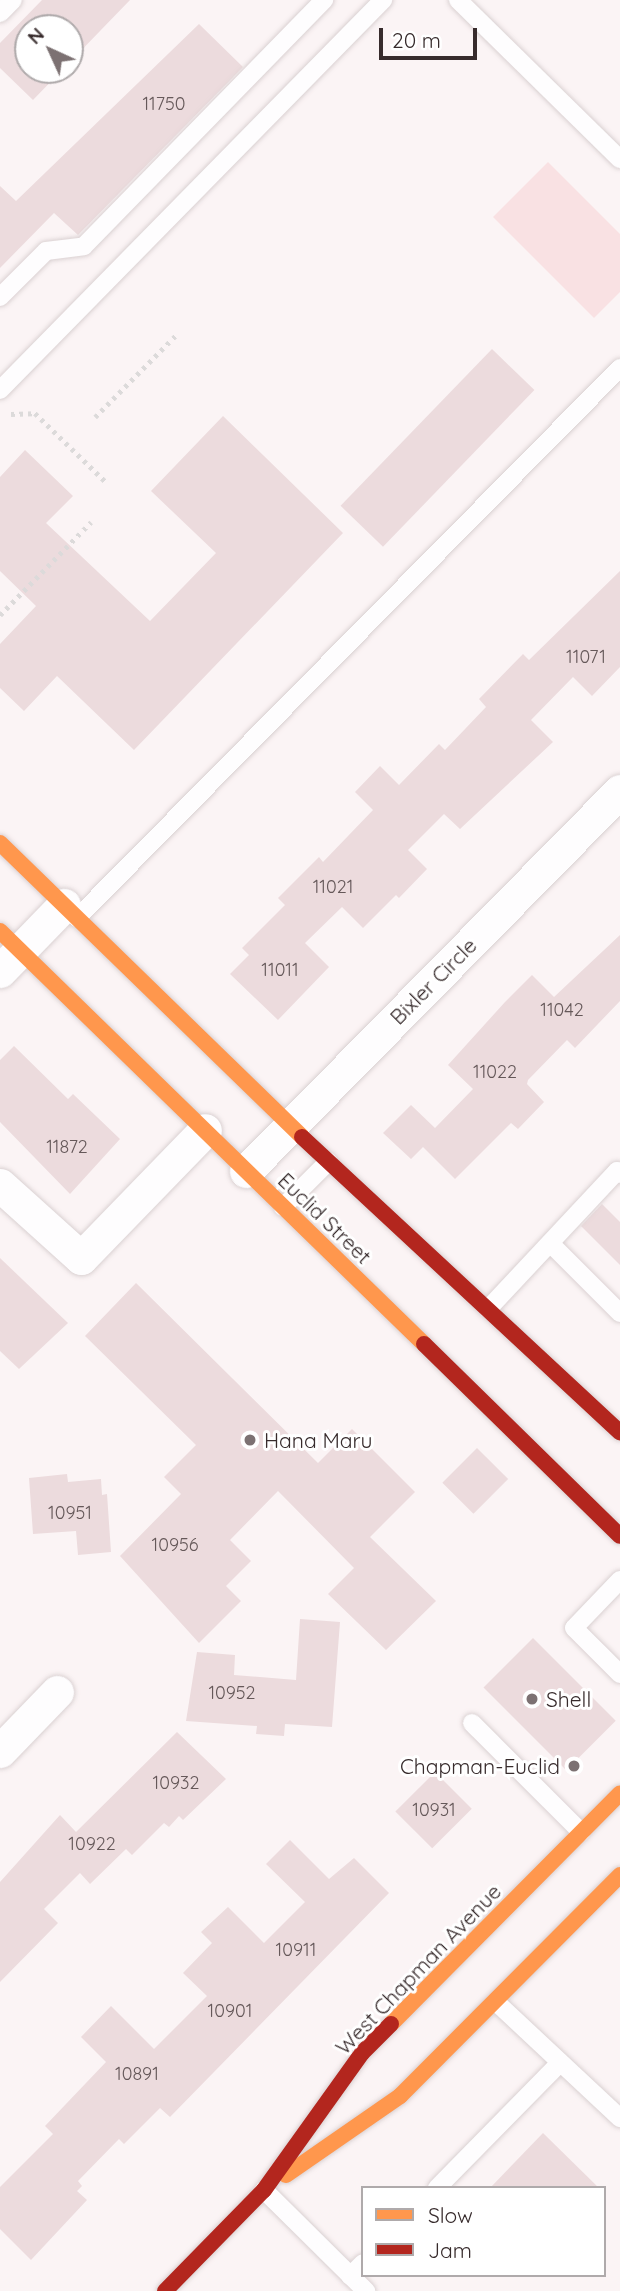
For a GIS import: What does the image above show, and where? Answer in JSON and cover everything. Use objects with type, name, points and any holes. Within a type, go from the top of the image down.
[{"type":"main road","name":"Euclid Street","points":[[0,842],[328,1162],[618,1426]]},
{"type":"main road","name":"Euclid Street","points":[[7,951],[205,1130],[620,1536]]},
{"type":"main road","name":"West Chapman Avenue","points":[[164,2291],[264,2190],[362,2053],[620,1793]]},
{"type":"main road","name":"West Chapman Avenue","points":[[264,2190],[400,2096],[620,1875]]},
{"type":"street","name":"Bixler Circle","points":[[246,1171],[620,791]]},
{"type":"street","points":[[7,951],[70,911]]},
{"type":"street","points":[[0,1185],[80,1258],[205,1130]]},
{"type":"street","points":[[0,1751],[57,1692]]},
{"type":"lane","points":[[0,13],[13,0]]},
{"type":"lane","points":[[0,297],[46,251],[84,246],[324,0]]},
{"type":"lane","points":[[0,390],[383,0]]},
{"type":"lane","points":[[458,0],[620,159]]},
{"type":"lane","points":[[70,911],[620,368]]},
{"type":"lane","points":[[283,1207],[328,1162]]},
{"type":"lane","points":[[488,1309],[617,1171],[620,1174]]},
{"type":"lane","points":[[550,1243],[620,1313]]},
{"type":"lane","points":[[620,1580],[574,1628],[620,1674]]},
{"type":"lane","points":[[472,1723],[581,1832]]},
{"type":"lane","points":[[496,2002],[620,2118]]},
{"type":"lane","points":[[439,2186],[560,2063]]},
{"type":"lane","points":[[264,2190],[357,2270],[366,2291]]},
{"type":"path","points":[[95,416],[178,333]]},
{"type":"path","points":[[0,414],[35,413],[107,484]]},
{"type":"path","points":[[0,615],[91,522]]},
{"type":"shaded area","points":[[548,162],[620,234],[620,292],[594,318],[493,217]]},
{"type":"building","points":[[42,0],[130,0],[84,48],[84,14],[28,14]]},
{"type":"building","points":[[199,24],[243,67],[78,235],[54,213],[0,268],[0,186],[16,201]]},
{"type":"building","points":[[14,29],[14,82],[0,68],[0,43]]},
{"type":"building","points":[[16,84],[48,84],[33,100]]},
{"type":"building","points":[[492,349],[534,390],[383,547],[341,506]]},
{"type":"building","points":[[223,416],[343,533],[134,750],[57,676],[24,711],[0,688],[0,644],[36,606],[0,571],[0,477],[25,450],[73,496],[46,523],[150,621],[216,553],[151,491]]},
{"type":"building","points":[[620,571],[620,667],[592,696],[573,677],[531,720],[553,742],[460,829],[444,814],[408,850],[427,869],[399,898],[396,895],[363,928],[342,907],[305,943],[329,967],[278,1020],[230,974],[249,955],[242,948],[285,905],[278,898],[319,857],[323,862],[373,810],[355,792],[380,766],[399,785],[439,744],[445,750],[486,707],[479,699],[523,654],[529,660]]},
{"type":"building","points":[[620,935],[620,1001],[575,1048],[567,1040],[528,1080],[527,1084],[544,1102],[518,1129],[511,1123],[455,1179],[423,1147],[411,1159],[383,1133],[411,1105],[435,1128],[473,1089],[448,1065],[505,1002],[532,975],[554,997]]},
{"type":"building","points":[[14,1046],[68,1099],[73,1094],[120,1139],[70,1194],[0,1122],[0,1060]]},
{"type":"building","points":[[602,1204],[620,1222],[620,1265],[581,1226]]},
{"type":"building","points":[[0,1258],[68,1323],[19,1369],[0,1351]]},
{"type":"building","points":[[136,1283],[318,1463],[352,1429],[415,1492],[370,1537],[436,1601],[386,1650],[328,1594],[354,1568],[278,1491],[230,1540],[251,1561],[226,1586],[241,1601],[199,1643],[120,1556],[181,1494],[164,1477],[196,1445],[85,1336]]},
{"type":"building","points":[[477,1448],[508,1479],[473,1514],[442,1483]]},
{"type":"building","points":[[67,1474],[68,1482],[101,1479],[102,1495],[107,1494],[111,1552],[78,1555],[76,1531],[33,1534],[29,1478]]},
{"type":"building","points":[[300,1619],[340,1622],[332,1727],[285,1724],[284,1736],[256,1734],[257,1726],[186,1721],[197,1652],[235,1655],[234,1675],[296,1680]]},
{"type":"building","points":[[533,1638],[616,1721],[566,1770],[484,1687]]},
{"type":"building","points":[[177,1732],[226,1779],[183,1820],[179,1816],[169,1827],[164,1823],[132,1855],[126,1849],[90,1884],[80,1873],[44,1909],[58,1923],[0,1982],[0,1882],[60,1815],[76,1832]]},
{"type":"building","points":[[435,1772],[472,1809],[432,1848],[395,1812]]},
{"type":"building","points":[[290,1840],[329,1879],[354,1858],[389,1893],[170,2117],[160,2108],[124,2144],[119,2139],[78,2181],[82,2186],[77,2191],[87,2200],[31,2260],[0,2229],[0,2187],[53,2134],[45,2126],[106,2062],[81,2037],[111,2006],[154,2049],[207,1996],[183,1973],[212,1943],[201,1932],[228,1907],[264,1943],[305,1902],[266,1864]]},
{"type":"building","points":[[543,2133],[597,2186],[492,2186]]},
{"type":"traffic: slow","points":[[0,843],[302,1137]]},
{"type":"traffic: slow","points":[[0,931],[424,1344]]},
{"type":"traffic: slow","points":[[391,2024],[620,1793]]},
{"type":"traffic: slow","points":[[286,2175],[400,2096],[620,1875]]},
{"type":"traffic: jam","points":[[302,1137],[620,1433]]},
{"type":"traffic: jam","points":[[424,1344],[620,1536]]},
{"type":"traffic: jam","points":[[165,2291],[264,2190],[362,2053],[391,2024]]},
{"type":"place","name":"Hana Maru","points":[[250,1440]]},
{"type":"place","name":"Shell","points":[[532,1699]]},
{"type":"place","name":"Chapman-Euclid","points":[[574,1766]]}]
